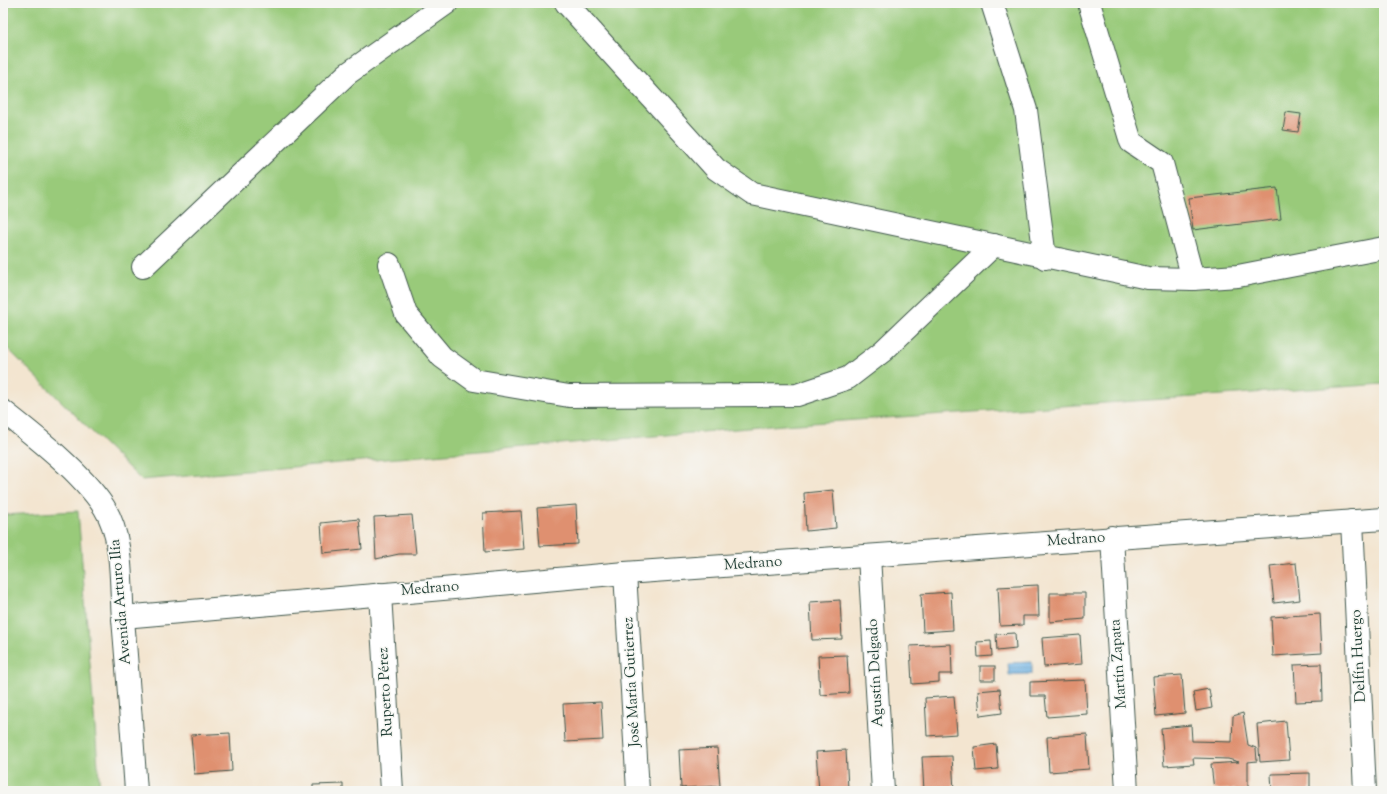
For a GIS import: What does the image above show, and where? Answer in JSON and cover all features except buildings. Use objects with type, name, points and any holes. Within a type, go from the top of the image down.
[{"type":"street","points":[[143,267],[347,74],[447,3]]},
{"type":"street","points":[[566,3],[716,169],[752,194],[994,245],[1045,258],[1148,278],[1193,279],[1238,276],[1384,248]]},
{"type":"street","points":[[992,3],[1026,110],[1045,258]]},
{"type":"street","points":[[1088,3],[1130,142],[1162,164],[1193,279]]},
{"type":"street","points":[[389,264],[406,314],[442,357],[474,380],[569,396],[797,395],[848,378],[883,351],[994,245]]},
{"type":"street","name":"Avenida Arturo Ilía","points":[[3,411],[78,476],[103,506],[113,528],[117,542],[136,791]]},
{"type":"street","name":"Medrano","points":[[123,616],[625,573],[1112,537],[1384,519]]},
{"type":"street","name":"Delfín Huergo","points":[[1352,521],[1366,791]]},
{"type":"street","name":"Martín Zapata","points":[[1112,537],[1127,791]]},
{"type":"street","name":"Agustín Delgado","points":[[869,556],[883,791]]},
{"type":"street","name":"José María Gutierrez","points":[[625,573],[638,791]]},
{"type":"street","name":"Ruperto Pérez","points":[[380,594],[392,791]]},
{"type":"green space","points":[[3,3],[1384,3],[1384,384],[783,425],[141,480],[3,344]]},
{"type":"green space","points":[[78,511],[100,791],[3,791],[3,515]]},
{"type":"water","points":[[1032,662],[1032,674],[1009,675],[1008,663]]}]
